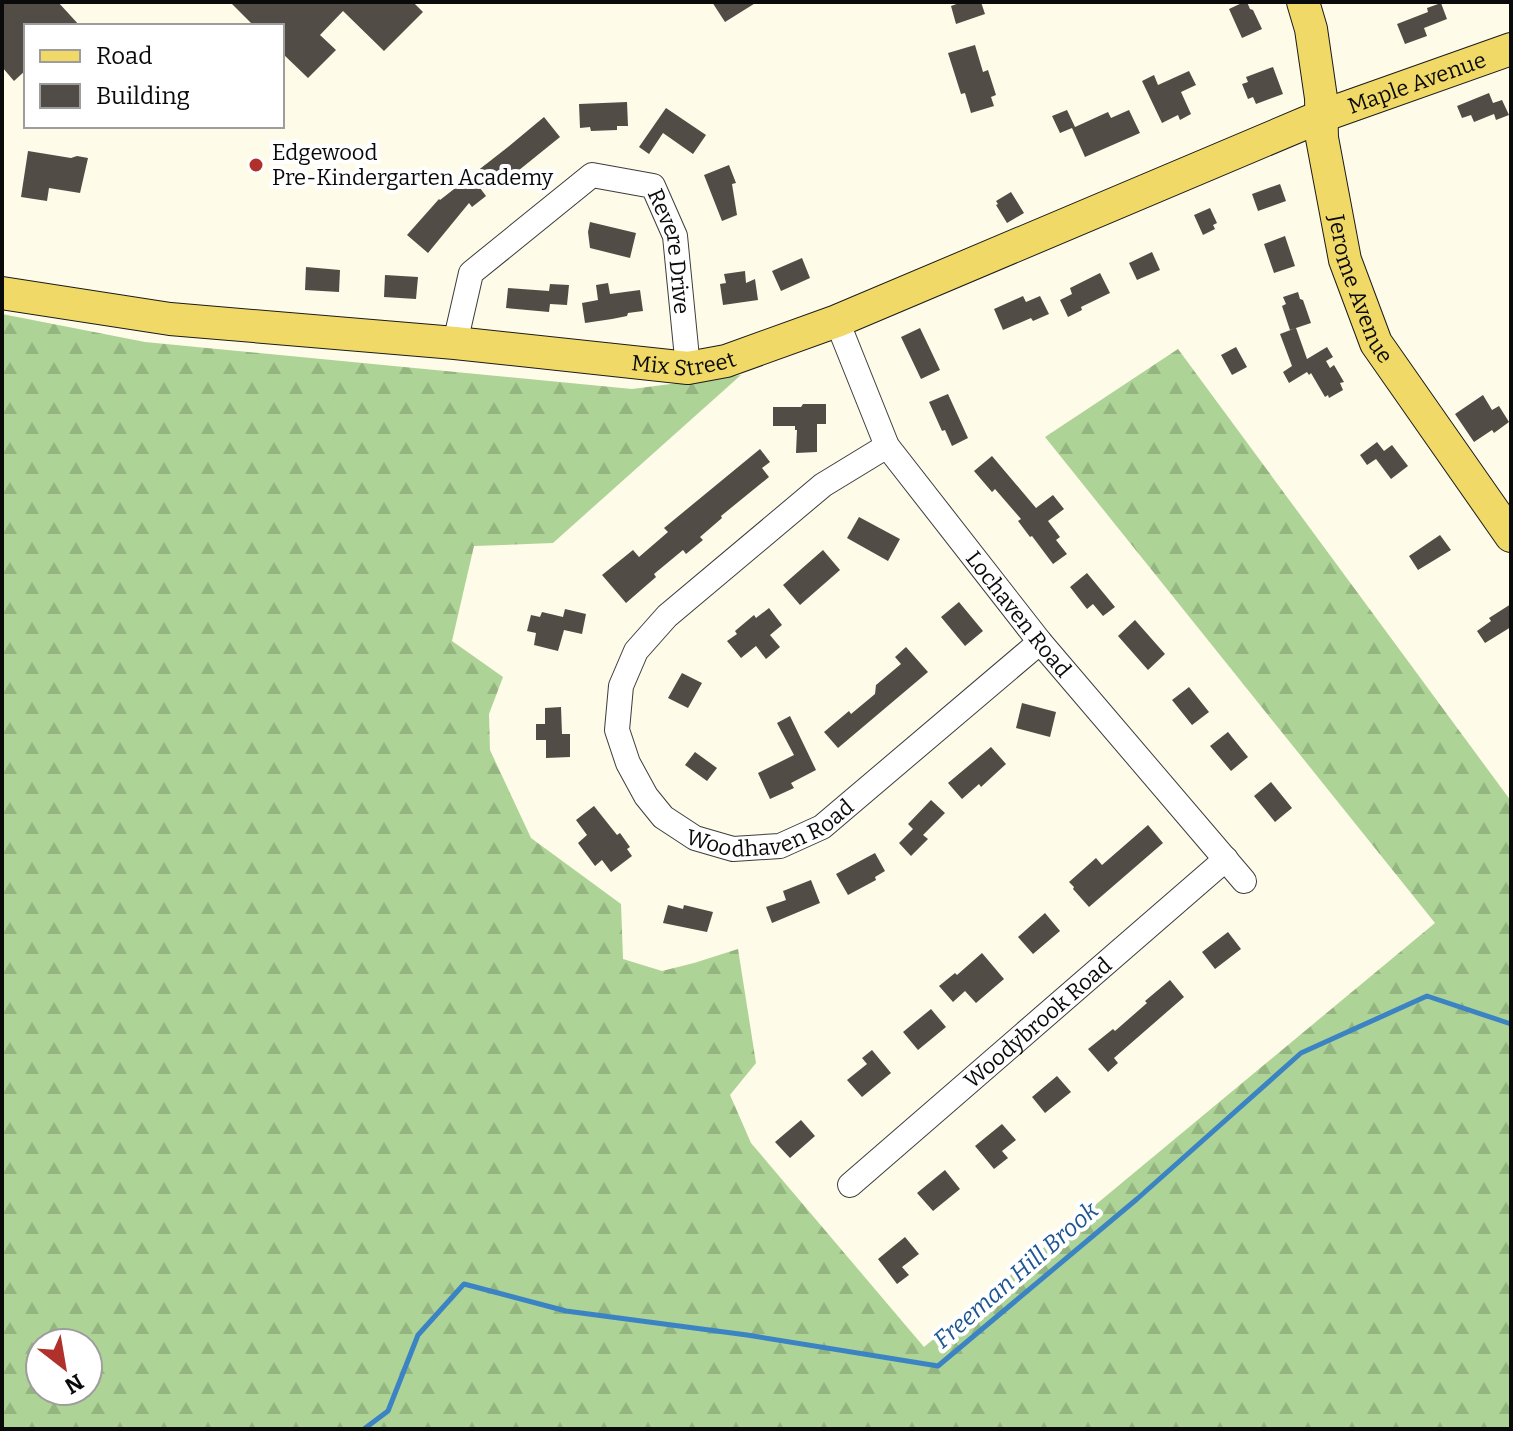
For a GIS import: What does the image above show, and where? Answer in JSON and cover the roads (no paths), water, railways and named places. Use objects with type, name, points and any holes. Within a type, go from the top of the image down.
[{"type":"main road","name":"Jerome Avenue","points":[[1303,2],[1311,29],[1321,98],[1322,138],[1345,260],[1376,343],[1511,536]]},
{"type":"main road","name":"Maple Avenue","points":[[1322,116],[1511,49]]},
{"type":"main road","name":"Mix Street","points":[[2,293],[170,319],[455,343],[688,368],[726,361],[837,321],[1322,116]]},
{"type":"street","name":"Revere Drive","points":[[455,343],[471,273],[592,175],[653,186],[675,236],[688,368]]},
{"type":"street","name":"Lochaven Road","points":[[837,321],[887,446],[1040,642],[1244,881]]},
{"type":"street","name":"Woodhaven Road","points":[[887,446],[823,485],[667,616],[636,651],[621,686],[617,730],[628,763],[646,796],[663,817],[695,838],[733,849],[780,846],[822,827],[1040,642]]},
{"type":"street","name":"Woodybrook Road","points":[[850,1185],[1226,859]]},
{"type":"waterway","name":"Freeman Hill Brook","points":[[364,1429],[388,1411],[418,1335],[464,1284],[566,1311],[747,1335],[938,1366],[1137,1199],[1301,1053],[1427,996],[1511,1024]]},
{"type":"place","name":"Edgewood Pre-Kindergarten Academy","points":[[256,165]]}]
